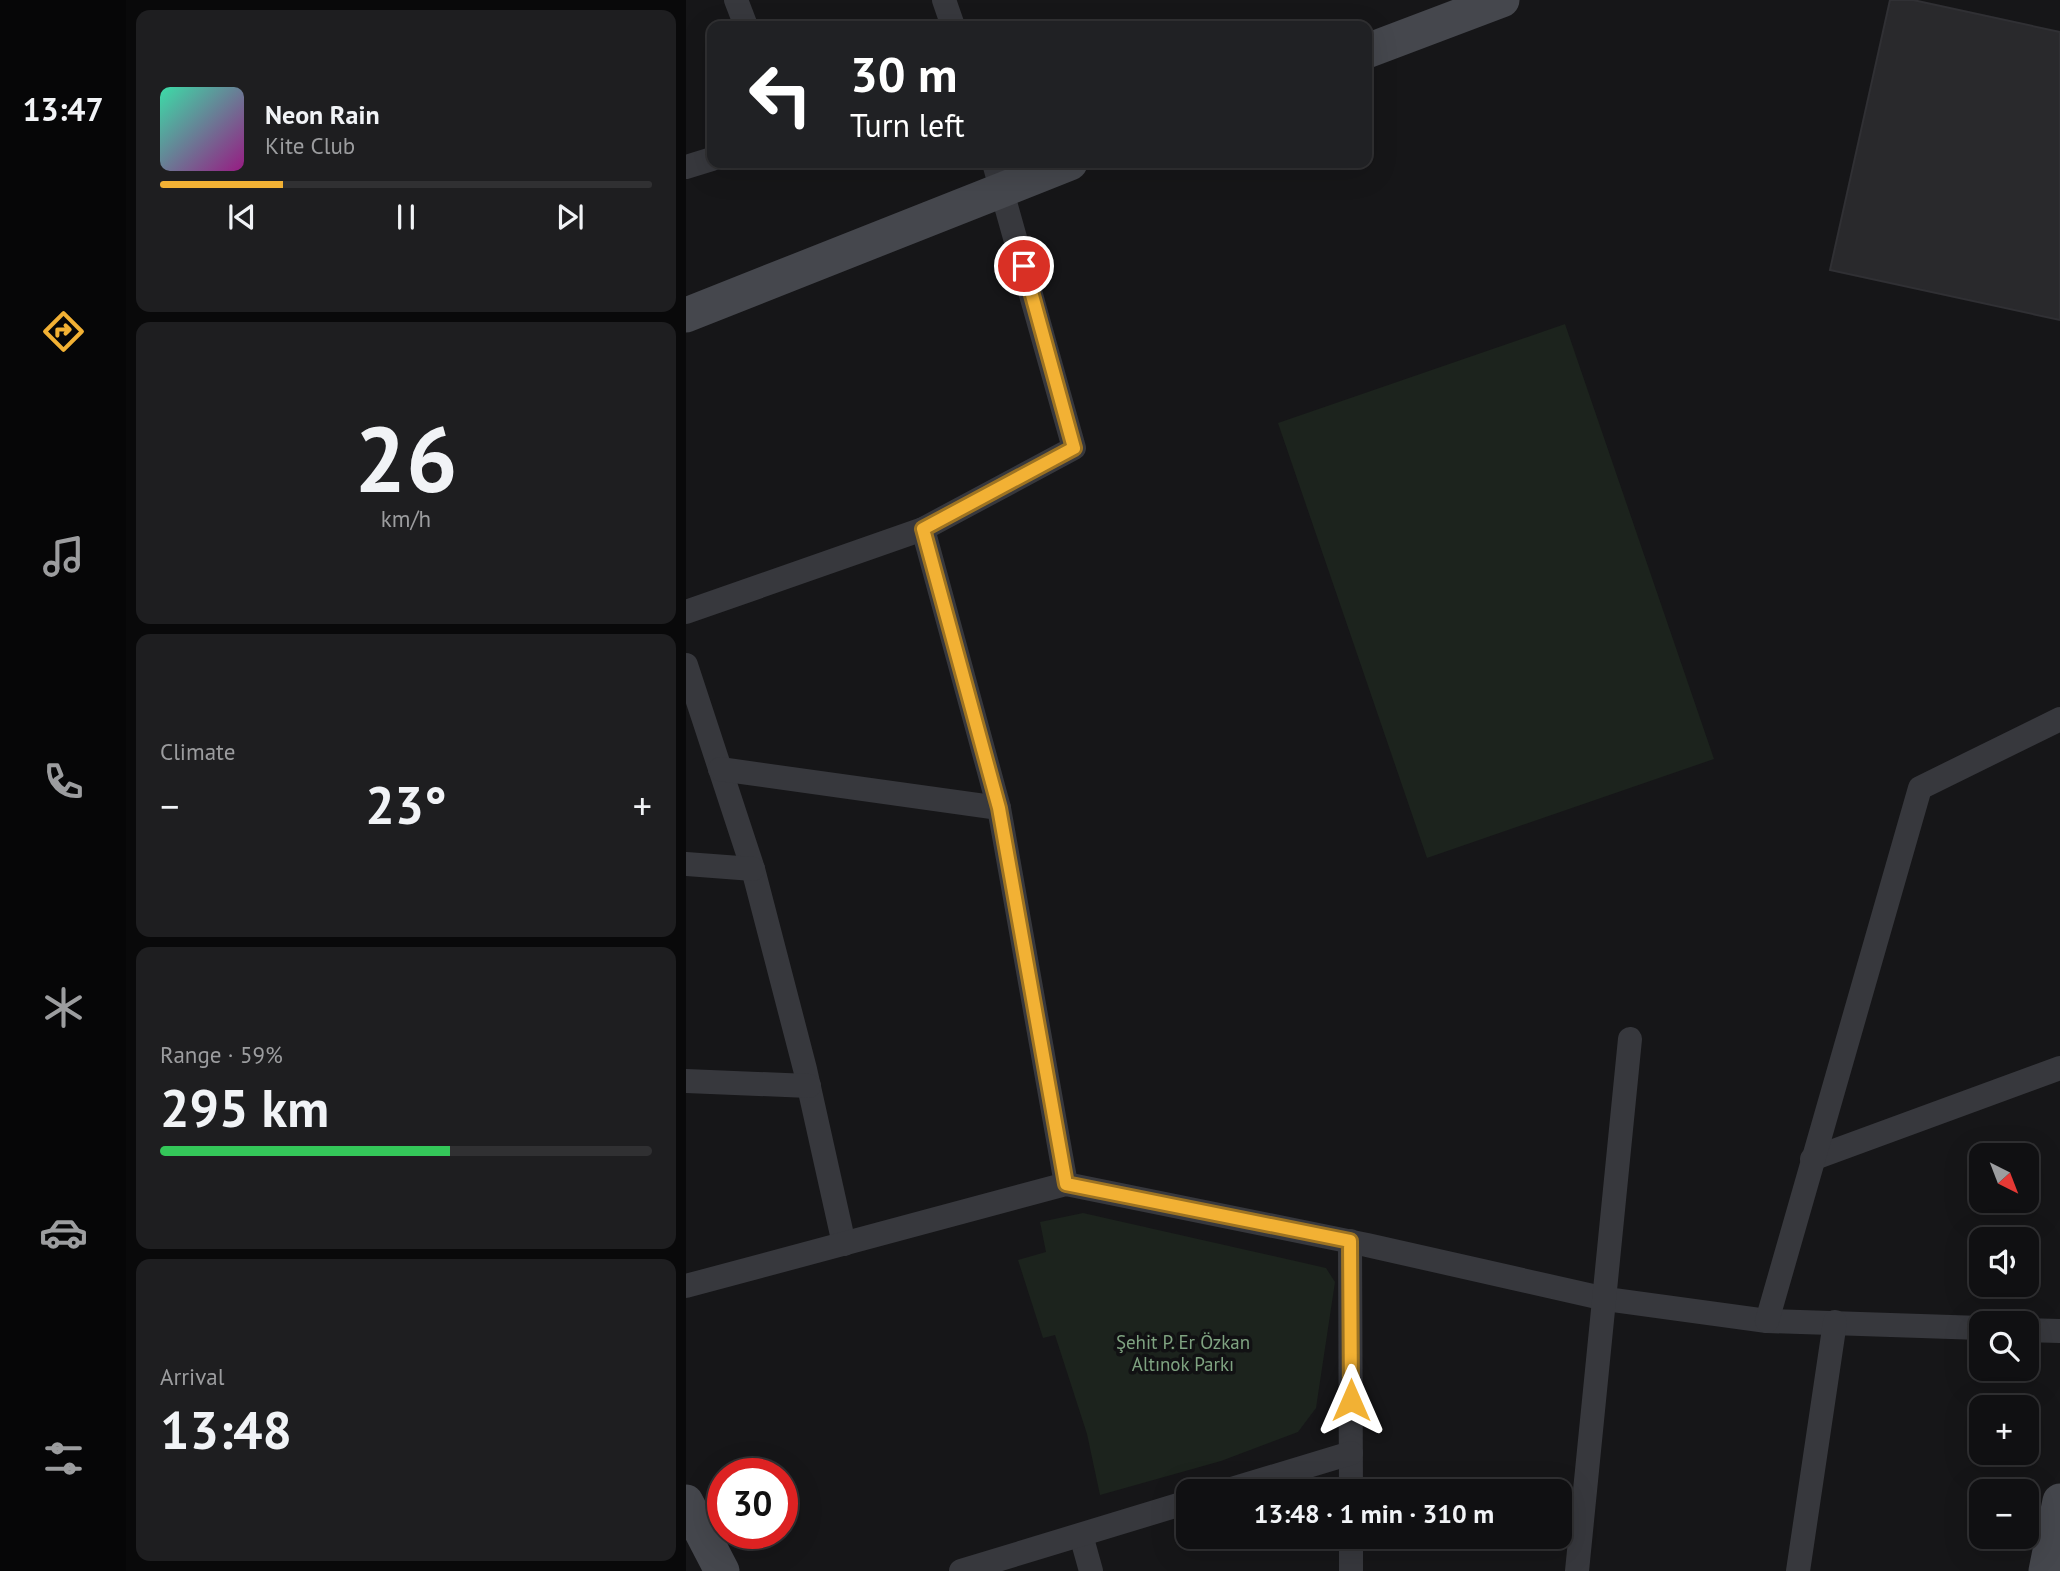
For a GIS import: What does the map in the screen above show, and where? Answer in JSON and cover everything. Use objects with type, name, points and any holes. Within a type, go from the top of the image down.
[{"type":"street","points":[[736,0],[744,21]]},
{"type":"street","points":[[944,0],[951,21]]},
{"type":"street","points":[[1372,49],[1502,0]]},
{"type":"street","points":[[686,167],[707,161]]},
{"type":"street","points":[[686,316],[998,176],[1042,168]]},
{"type":"street","points":[[686,612],[923,529],[1074,448],[998,176]]},
{"type":"street","points":[[923,529],[999,808],[1066,1184]]},
{"type":"street","points":[[686,665],[753,869],[809,1086],[844,1244]]},
{"type":"street","points":[[1767,1321],[1920,788],[2060,719]]},
{"type":"street","points":[[720,769],[999,808]]},
{"type":"street","points":[[686,864],[753,869]]},
{"type":"street","points":[[1577,1571],[1630,1039]]},
{"type":"street","points":[[1812,1159],[2060,1068]]},
{"type":"street","points":[[686,1082],[809,1086]]},
{"type":"street","points":[[686,1286],[1066,1184],[1350,1241],[1606,1299],[1767,1321],[1969,1328]]},
{"type":"street","points":[[1350,1241],[1351,1479]]},
{"type":"street","points":[[1798,1571],[1835,1322]]},
{"type":"street","points":[[2039,1330],[2060,1331]]},
{"type":"street","points":[[1265,1479],[1351,1453]]},
{"type":"street","points":[[2046,1571],[2060,1501]]},
{"type":"street","points":[[686,1502],[722,1571]]},
{"type":"street","points":[[961,1571],[1176,1506]]},
{"type":"street","points":[[1081,1535],[1091,1571]]},
{"type":"street","points":[[1351,1549],[1351,1571]]},
{"type":"green space","points":[[1565,324],[1714,759],[1427,858],[1278,423]]},
{"type":"green space","name":"Şehit P. Er Özkan Altınok Parkı","points":[[1083,1213],[1326,1268],[1335,1282],[1316,1408],[1298,1432],[1221,1461],[1100,1495],[1087,1434],[1055,1335],[1043,1338],[1018,1260],[1046,1252],[1040,1222]]},
{"type":"building","points":[[1890,0],[1913,0],[2060,32],[2060,320],[1830,270]]},
{"type":"route","points":[[1024,266],[1074,448],[923,529],[999,808],[1066,1184],[1350,1241],[1351,1400]]}]
